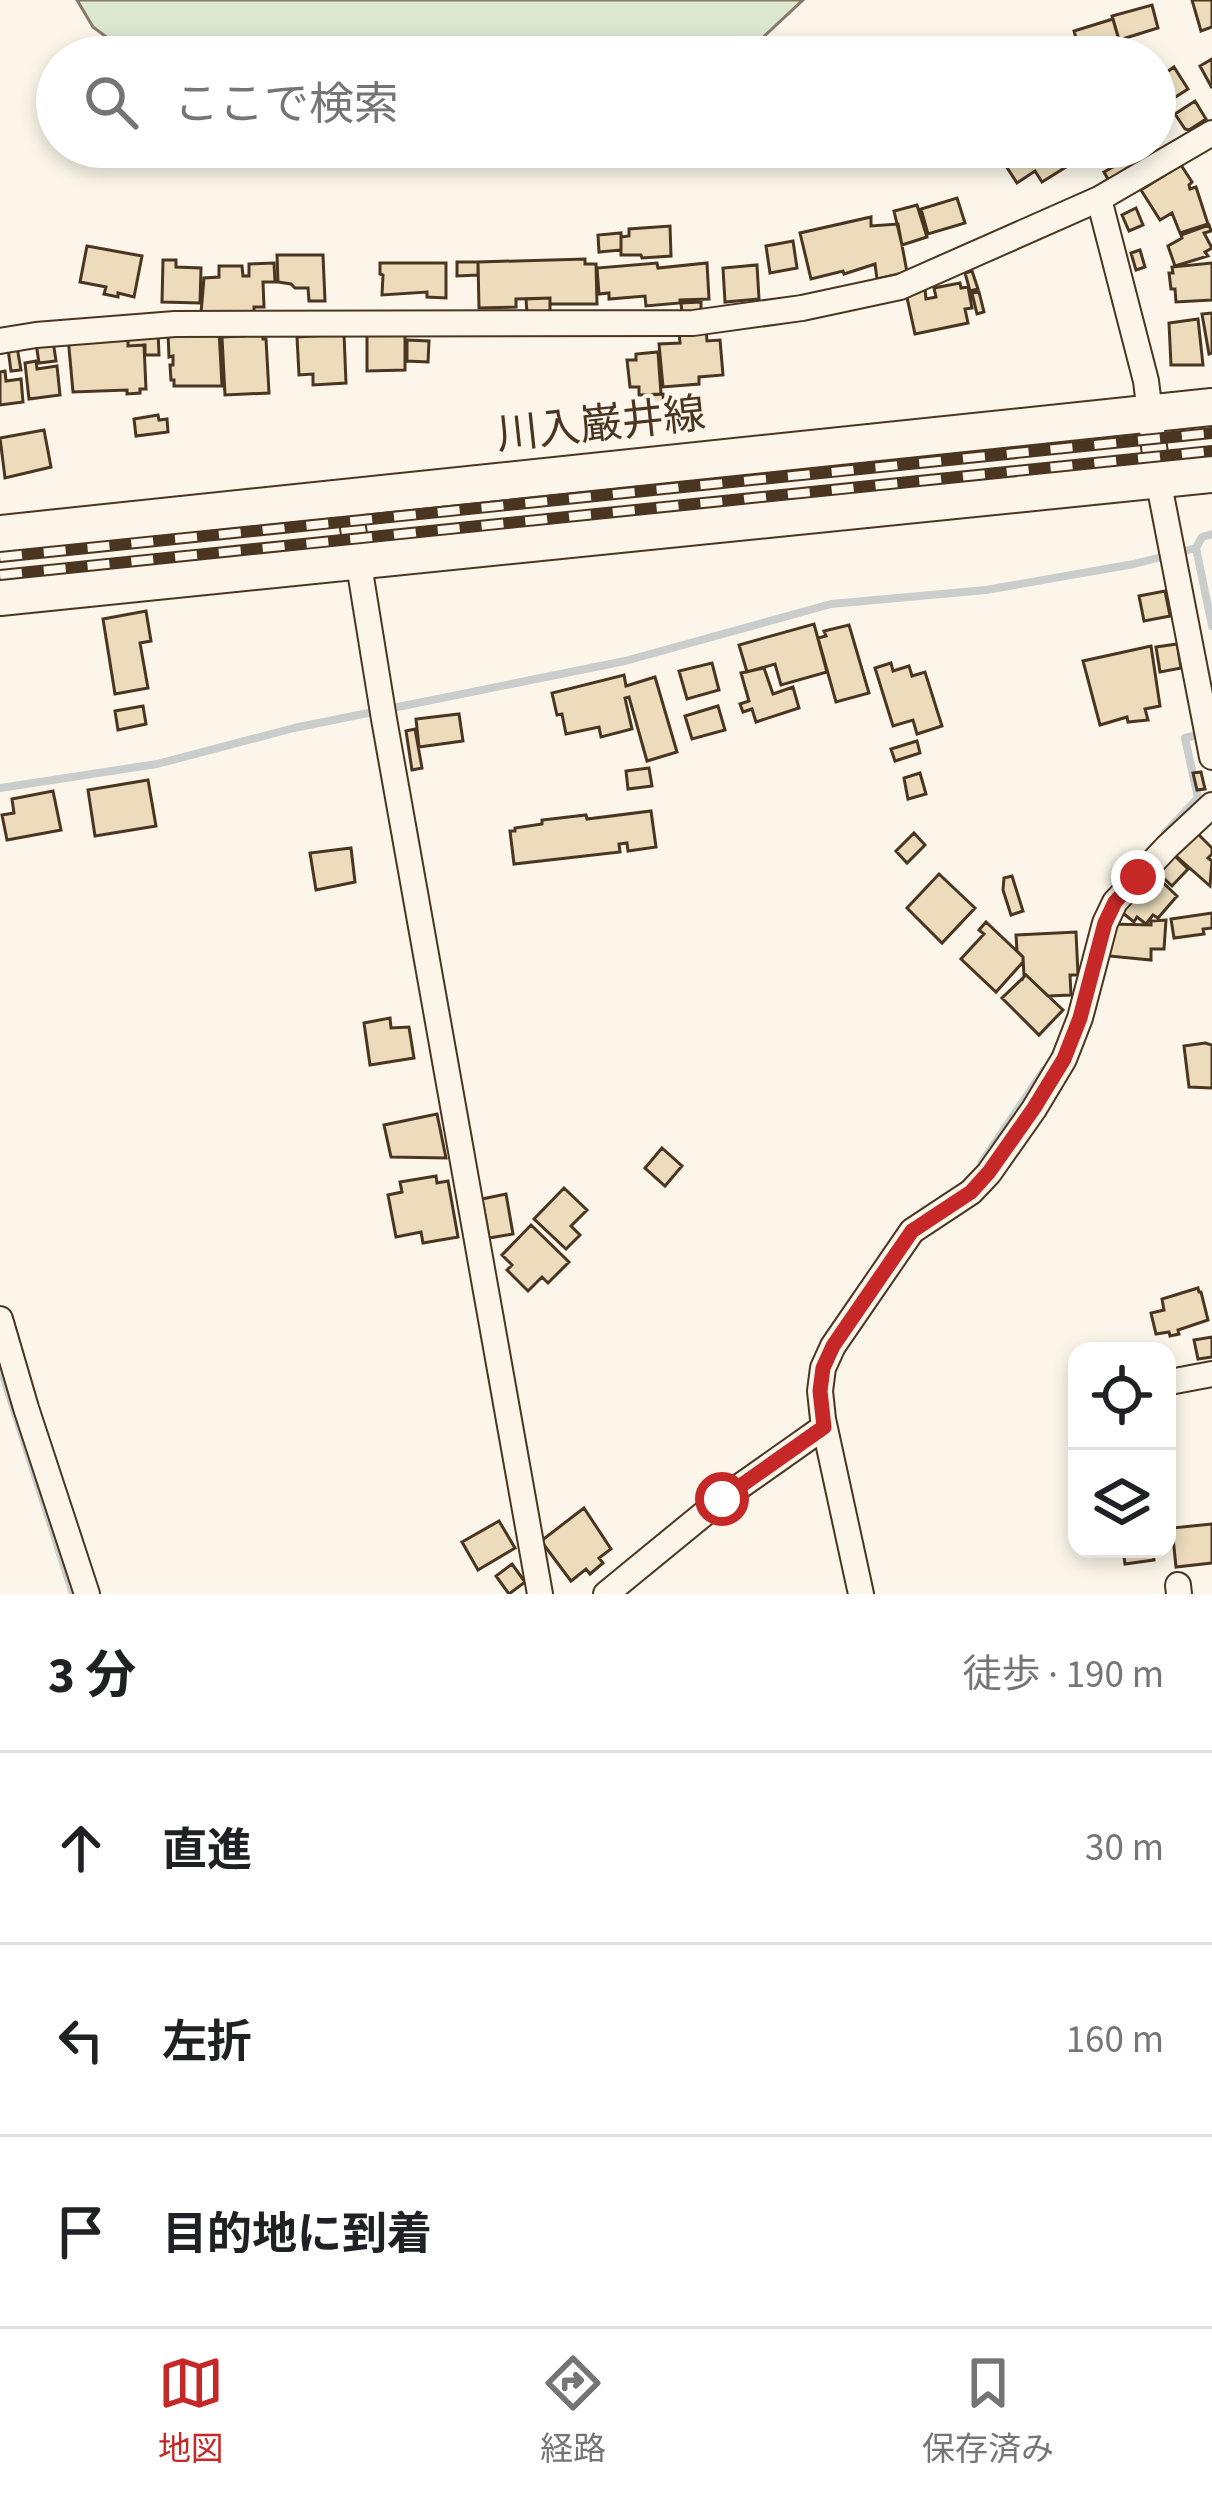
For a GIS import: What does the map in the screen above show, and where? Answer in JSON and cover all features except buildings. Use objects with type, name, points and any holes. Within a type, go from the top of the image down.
[{"type":"main road","name":"川入巌井線","points":[[0,534],[1212,406]]},
{"type":"main road","points":[[0,598],[1212,474]]},
{"type":"street","points":[[1176,154],[1212,133]]},
{"type":"street","points":[[0,341],[175,324],[693,323],[802,308],[900,287],[1099,199],[1152,168]]},
{"type":"street","points":[[1099,199],[1146,380],[1158,479],[1209,740]]},
{"type":"street","points":[[0,325],[36,335]]},
{"type":"street","points":[[348,496],[540,1594]]},
{"type":"street","points":[[861,1594],[818,1432],[823,1368],[912,1231],[971,1192],[1023,1125],[1064,1059],[1115,902],[1212,805]]},
{"type":"street","points":[[0,1319],[87,1594]]},
{"type":"street","points":[[1176,1381],[1212,1374]]},
{"type":"street","points":[[606,1594],[722,1499],[818,1432]]},
{"type":"green space","points":[[77,0],[803,0],[764,36],[105,36],[93,27]]},
{"type":"waterway","points":[[1212,534],[1202,537],[1196,548],[1212,626]]},
{"type":"waterway","points":[[0,788],[157,764],[294,728],[625,661],[831,604],[986,590],[1196,548]]},
{"type":"waterway","points":[[1165,833],[1198,798],[1185,738],[1205,733]]},
{"type":"waterway","points":[[982,1162],[1044,1070]]},
{"type":"waterway","points":[[0,1366],[73,1594]]},
{"type":"railway","points":[[0,557],[1212,433]]},
{"type":"railway","points":[[0,575],[1212,451]]},
{"type":"route","points":[[722,1499],[824,1427],[820,1391],[833,1346],[912,1231],[971,1192],[1034,1108],[1064,1059],[1080,1018],[1105,923],[1115,902],[1138,877]]}]
